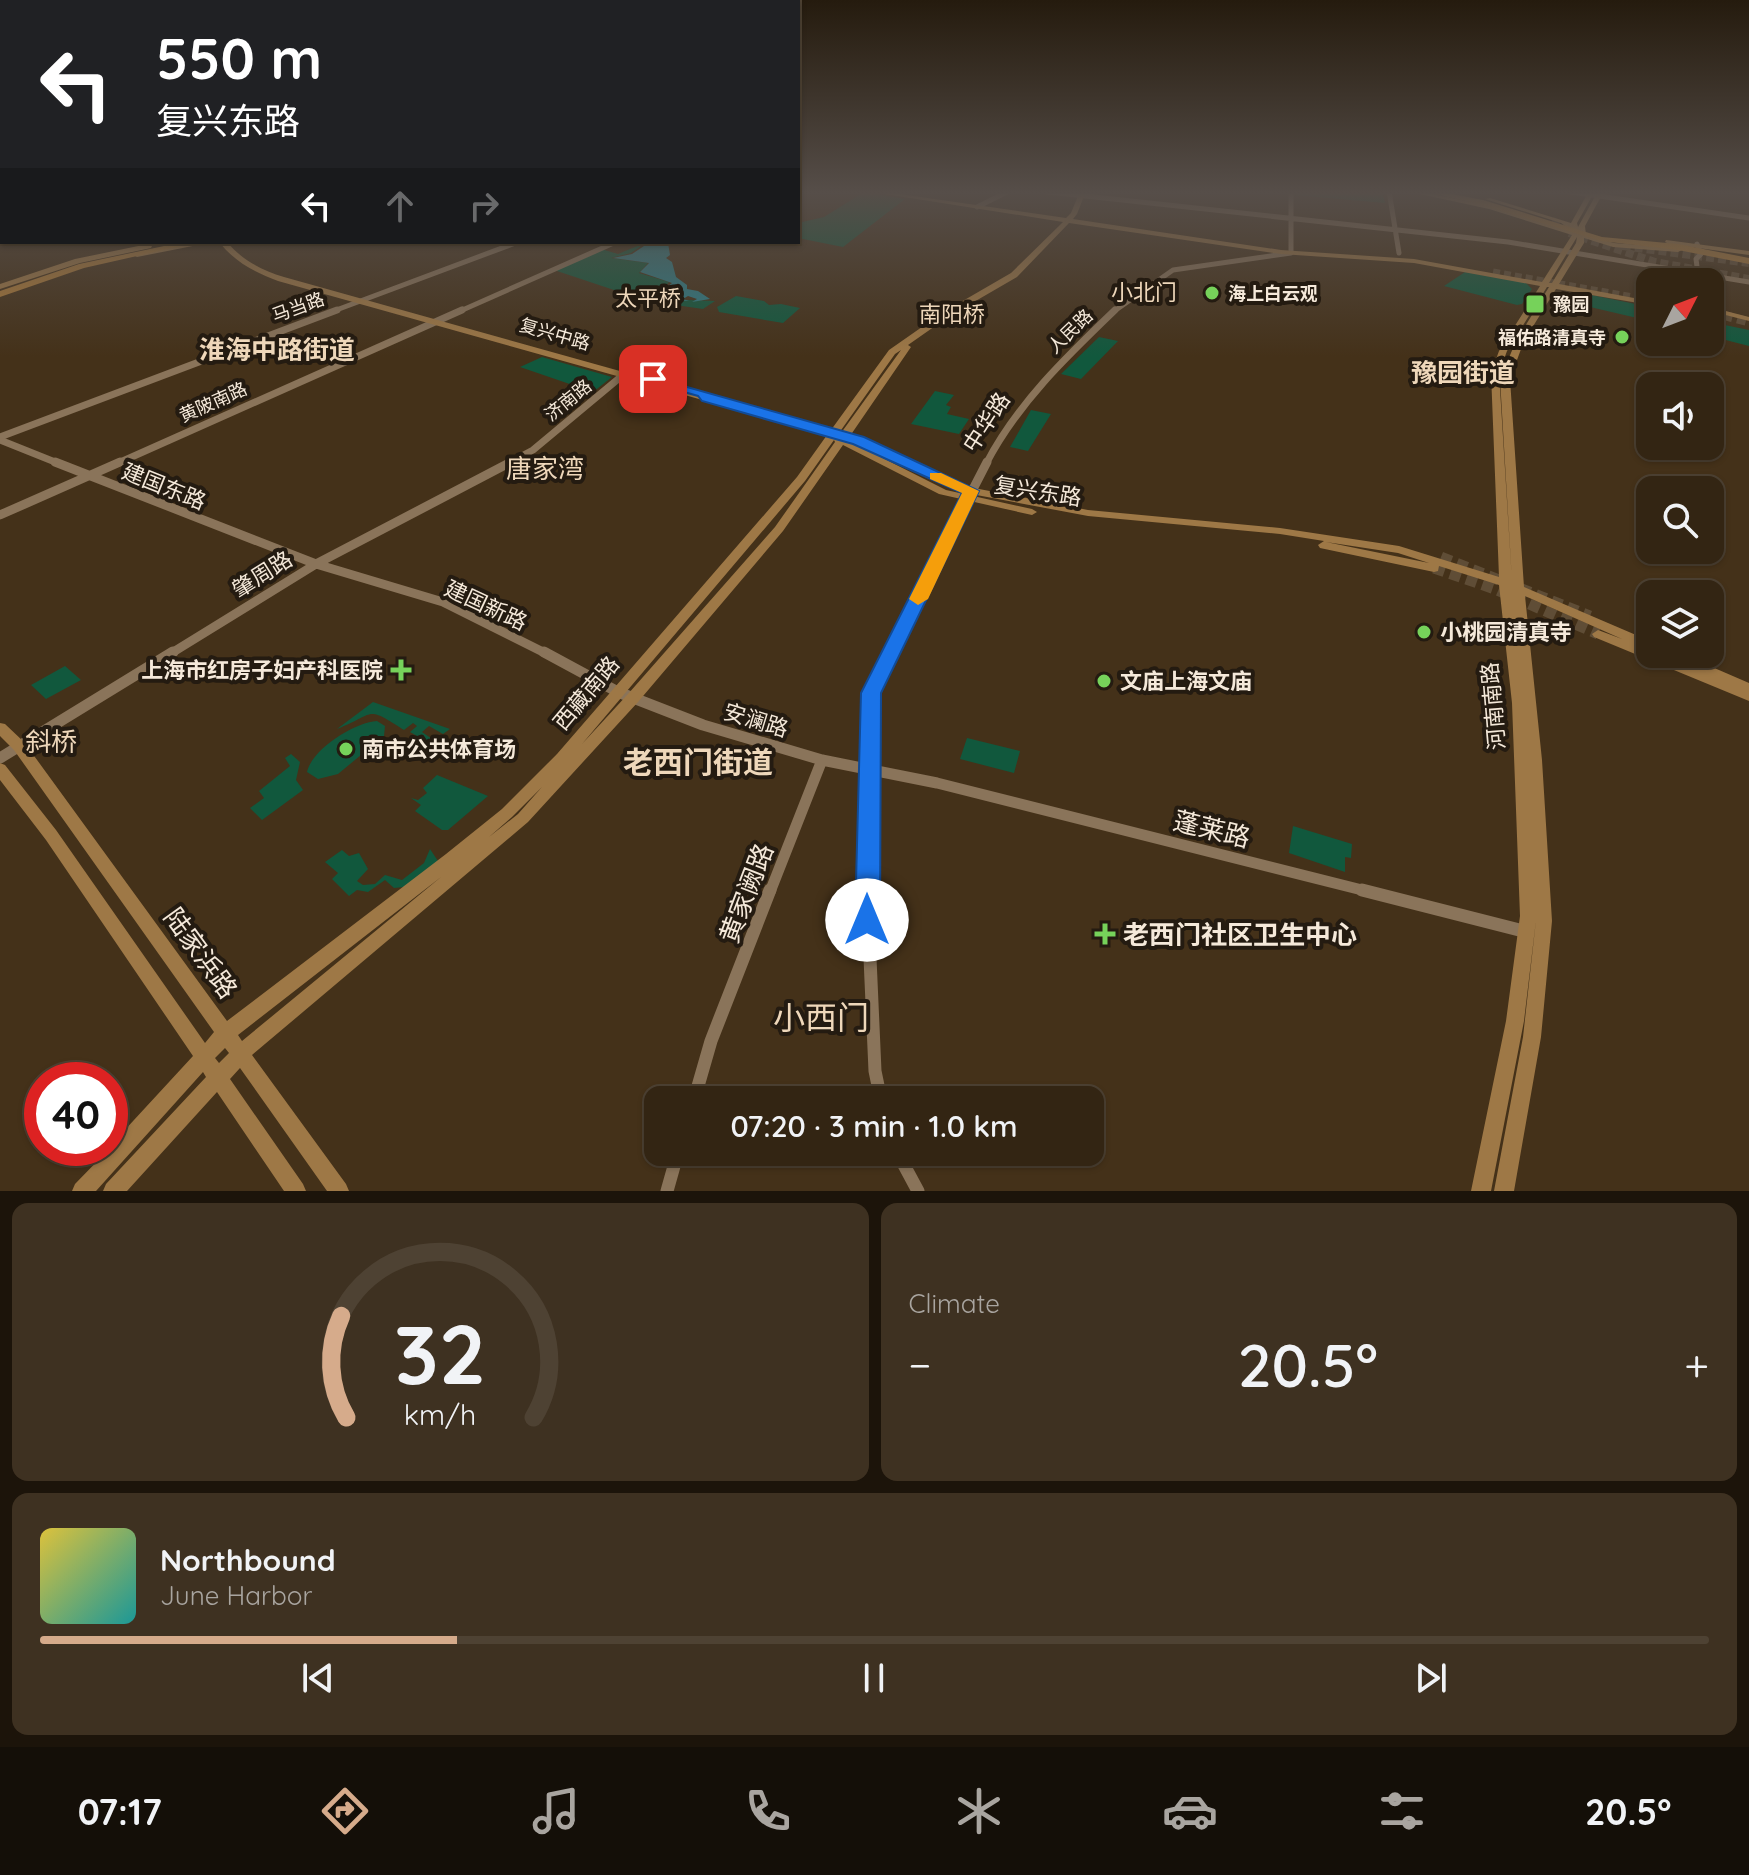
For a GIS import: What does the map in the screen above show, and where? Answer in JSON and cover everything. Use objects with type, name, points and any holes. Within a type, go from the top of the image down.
[{"type":"highway","points":[[0,292],[81,263],[159,247]]},
{"type":"highway","points":[[0,292],[82,266],[173,247]]},
{"type":"highway","points":[[1670,247],[1749,258]]},
{"type":"highway","points":[[1685,247],[1749,258]]},
{"type":"main road","points":[[0,292],[78,261],[149,247]]},
{"type":"main road","points":[[0,292],[50,277],[188,247]]},
{"type":"main road","name":"复兴中路","points":[[226,247],[232,255],[256,271],[840,438]]},
{"type":"main road","name":"西藏南路","points":[[113,1191],[241,1053],[499,840],[626,695],[772,514],[840,438],[901,343],[1014,275],[1045,247]]},
{"type":"main road","points":[[1247,247],[1291,253]]},
{"type":"main road","name":"河南南路","points":[[1504,1191],[1527,1066],[1534,932],[1535,760],[1513,588],[1505,379],[1520,341],[1573,247]]},
{"type":"main road","points":[[1684,247],[1701,250]]},
{"type":"main road","points":[[1328,254],[1381,255],[1494,271],[1362,250]]},
{"type":"main road","name":"人民路","points":[[1291,253],[1362,250],[1399,253],[1636,297]]},
{"type":"main road","name":"人民路","points":[[1291,253],[1399,259],[1552,281],[1636,298]]},
{"type":"main road","points":[[1724,318],[1749,323]]},
{"type":"main road","name":"复兴中路","points":[[436,322],[549,349],[703,393],[707,398]]},
{"type":"main road","name":"复兴东路","points":[[840,438],[943,492],[1088,520],[1280,535],[1400,555],[1513,588],[1636,640]]},
{"type":"main road","name":"复兴东路","points":[[1280,535],[1438,563]]},
{"type":"main road","name":"复兴东路","points":[[1636,641],[1601,628],[1636,644]]},
{"type":"main road","name":"复兴东路","points":[[1688,668],[1749,695]]},
{"type":"main road","name":"复兴东路","points":[[1689,668],[1749,695]]},
{"type":"main road","points":[[1705,668],[1749,686]]},
{"type":"main road","points":[[1710,668],[1749,686]]},
{"type":"main road","name":"西藏南路","points":[[82,1191],[227,1032],[507,813],[626,695]]},
{"type":"main road","name":"陆家浜路","points":[[0,728],[19,746],[339,1191]]},
{"type":"main road","points":[[0,769],[51,835],[296,1191]]},
{"type":"main road","name":"河南南路","points":[[1481,1191],[1534,932]]},
{"type":"street","name":"马当路","points":[[0,439],[506,247]]},
{"type":"street","name":"黄陂南路","points":[[0,515],[606,247]]},
{"type":"street","points":[[1291,247],[1291,253]]},
{"type":"street","points":[[1398,247],[1399,253]]},
{"type":"street","points":[[1523,247],[1667,268]]},
{"type":"street","points":[[1698,268],[1696,259],[1701,250]]},
{"type":"street","name":"人民路","points":[[1049,374],[1121,304],[1173,270],[1291,253]]},
{"type":"street","points":[[1724,278],[1749,282]]},
{"type":"street","name":"中华路","points":[[878,1086],[867,950],[871,693],[1001,435],[1049,374]]},
{"type":"street","name":"济南路","points":[[533,450],[623,375]]},
{"type":"street","name":"建国东路","points":[[0,439],[316,564]]},
{"type":"street","name":"肇周路","points":[[0,758],[316,564],[533,450]]},
{"type":"street","name":"建国新路","points":[[316,564],[443,602],[626,695]]},
{"type":"street","name":"安澜路","points":[[626,695],[703,725],[822,760],[869,769]]},
{"type":"street","name":"黄家阙路","points":[[698,1086],[711,1041],[822,760]]},
{"type":"street","name":"蓬莱路","points":[[869,769],[1534,932]]},
{"type":"street","points":[[667,1191],[674,1166]]},
{"type":"street","points":[[905,1166],[918,1191]]},
{"type":"green space","points":[[640,247],[631,253],[611,258],[648,263],[639,273],[669,282],[658,294],[664,299],[715,301],[703,309],[647,301],[554,270],[601,249],[618,254]]},
{"type":"green space","points":[[1465,272],[1526,283],[1532,289],[1522,304],[1517,305],[1444,286]]},
{"type":"green space","points":[[1577,292],[1636,304],[1636,318],[1560,300],[1561,295],[1568,297]]},
{"type":"green space","points":[[736,296],[764,301],[769,305],[800,308],[783,323],[719,312],[717,307]]},
{"type":"green space","points":[[1724,325],[1749,330],[1749,346],[1724,340]]},
{"type":"green space","points":[[1099,337],[1118,341],[1081,379],[1061,374]]},
{"type":"green space","points":[[542,357],[612,377],[593,392],[520,367]]},
{"type":"green space","points":[[935,391],[954,395],[946,405],[951,407],[947,414],[969,419],[959,434],[911,424]]},
{"type":"green space","points":[[1031,410],[1051,414],[1028,451],[1010,447]]},
{"type":"green space","points":[[65,666],[81,680],[46,699],[31,685]]},
{"type":"green space","points":[[373,702],[450,729],[443,734],[429,726],[422,732],[435,741],[431,744],[410,732],[417,726],[413,723],[404,730],[383,717],[371,714],[337,729]]},
{"type":"green space","name":"南市公共体育场","points":[[377,721],[385,726],[384,736],[338,774],[318,779],[307,772],[317,754],[336,738],[357,726]]},
{"type":"green space","points":[[967,738],[1020,751],[1014,773],[960,759]]},
{"type":"green space","points":[[291,754],[300,762],[296,780],[303,790],[262,820],[250,808],[264,798],[259,791],[290,766],[285,758]]},
{"type":"green space","points":[[437,775],[488,796],[448,830],[442,830],[415,811],[421,805],[411,798],[418,800],[427,793],[423,788]]},
{"type":"green space","points":[[1293,826],[1352,844],[1351,858],[1345,857],[1345,872],[1289,853]]},
{"type":"green space","points":[[430,849],[438,861],[404,887],[394,888],[385,880],[368,892],[357,890],[349,896],[332,879],[338,873],[325,862],[342,850],[349,856],[359,853],[368,869],[357,881],[363,885],[375,884],[385,875],[402,880],[424,863]]},
{"type":"water","points":[[643,247],[669,247],[670,255],[666,258],[672,262],[676,277],[687,285],[687,289],[698,291],[710,299],[692,302],[697,299],[688,296],[683,299],[689,301],[672,300],[660,293],[672,283],[640,272],[649,263],[613,258],[632,254]]},
{"type":"tunnel","points":[[1609,247],[1655,262],[1749,279]]},
{"type":"tunnel","points":[[1627,247],[1749,263]]},
{"type":"tunnel","points":[[1493,272],[1636,298]]},
{"type":"tunnel","points":[[1724,316],[1749,322]]},
{"type":"tunnel","points":[[1441,557],[1590,616]]},
{"type":"tunnel","points":[[1434,568],[1495,589],[1598,634]]},
{"type":"slow traffic","points":[[918,599],[971,491],[936,476]]},
{"type":"place","name":"海上白云观","points":[[1212,293]]},
{"type":"place","name":"豫园","points":[[1535,304]]},
{"type":"place","name":"福佑路清真寺","points":[[1622,337]]},
{"type":"place","name":"小桃园清真寺","points":[[1424,632]]},
{"type":"place","name":"上海市红房子妇产科医院","points":[[401,670]]},
{"type":"place","name":"文庙上海文庙","points":[[1104,681]]},
{"type":"place","name":"南市公共体育场","points":[[346,749]]},
{"type":"place","name":"老西门社区卫生中心","points":[[1105,934]]},
{"type":"district","name":"小北门","points":[[1144,292]]},
{"type":"district","name":"太平桥","points":[[648,298]]},
{"type":"district","name":"南阳桥","points":[[952,314]]},
{"type":"district","name":"淮海中路街道","points":[[277,349]]},
{"type":"district","name":"豫园街道","points":[[1463,372]]},
{"type":"district","name":"唐家湾","points":[[545,468]]},
{"type":"district","name":"斜桥","points":[[51,741]]},
{"type":"district","name":"老西门街道","points":[[698,762]]},
{"type":"district","name":"小西门","points":[[821,1017]]},
{"type":"route","points":[[653,379],[703,393],[707,398],[858,441],[971,491],[871,693],[867,920]]}]
